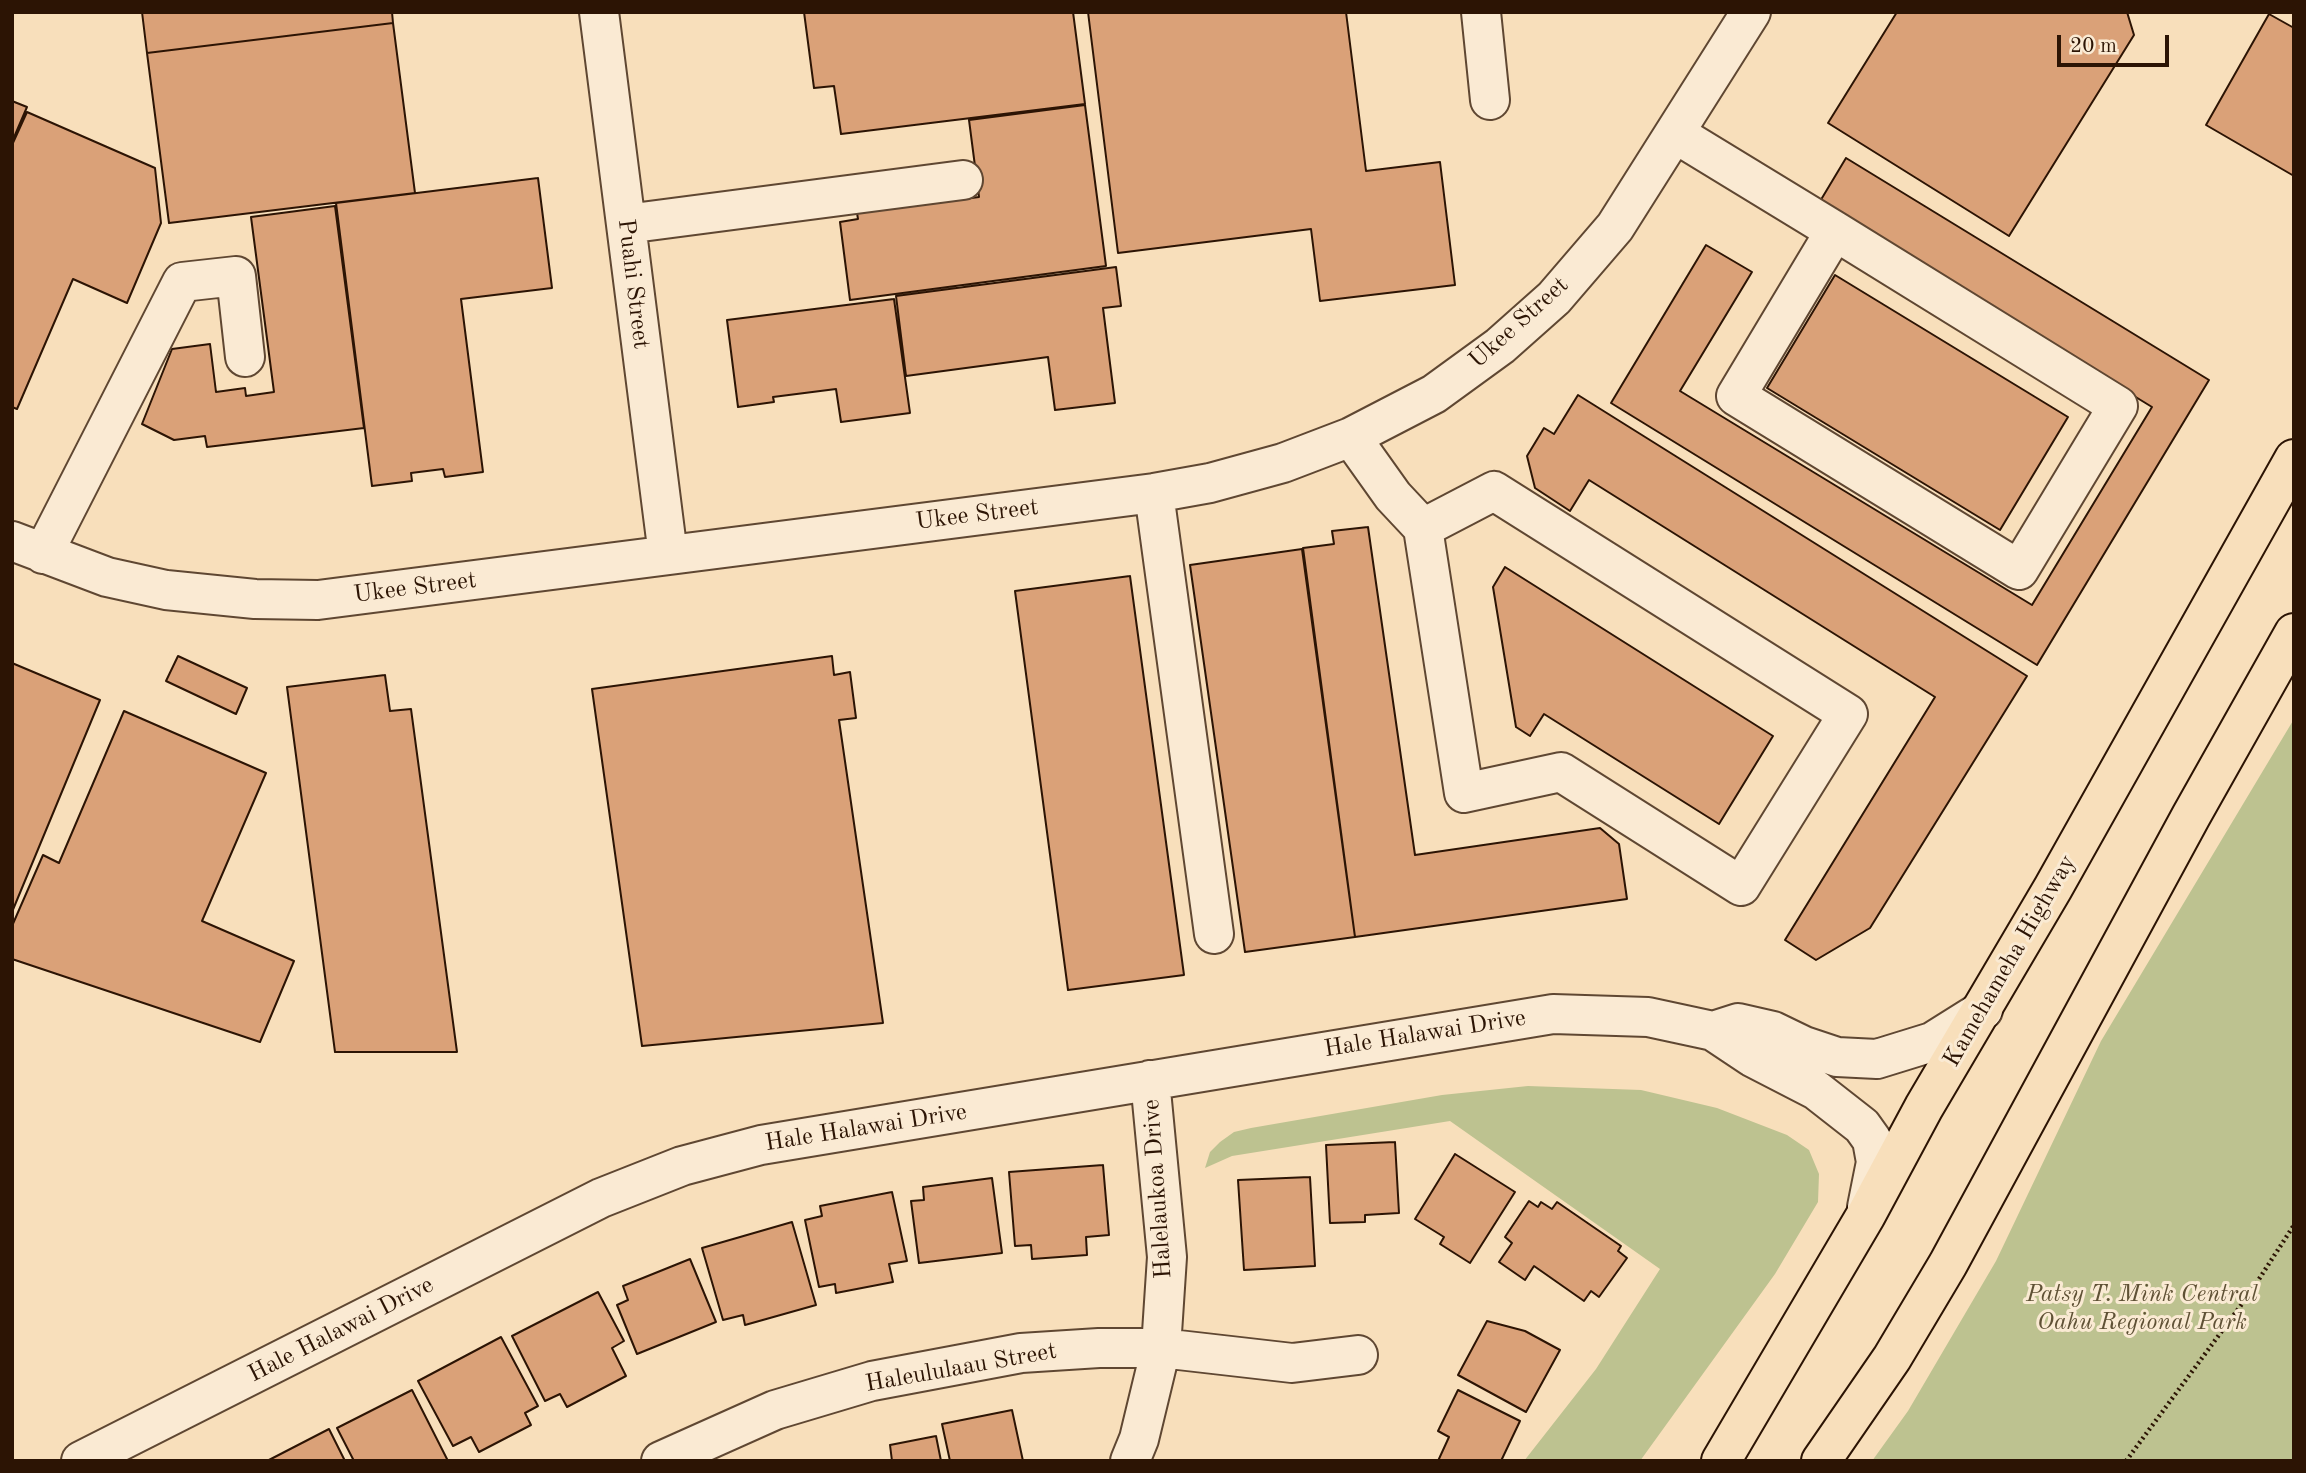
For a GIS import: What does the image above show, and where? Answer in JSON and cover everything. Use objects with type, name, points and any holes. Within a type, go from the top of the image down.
[{"type":"main road","name":"Kamehameha Highway","points":[[1721,1461],[1866,1214],[1924,1107],[1983,1010],[2294,459]]},
{"type":"main road","points":[[1821,1461],[1892,1358],[1948,1264],[2191,816],[2294,633]]},
{"type":"street","name":"Puahi Street","points":[[599,12],[668,555]]},
{"type":"street","points":[[1481,12],[1490,100]]},
{"type":"street","name":"Ukee Street","points":[[28,548],[107,577],[166,590],[255,599],[318,600],[1154,493],[1210,483],[1271,467],[1351,437],[1434,394],[1500,346],[1553,298],[1615,227],[1751,12]]},
{"type":"street","points":[[1676,134],[2118,405],[2019,570],[1736,396],[1835,232]]},
{"type":"street","points":[[625,224],[963,180]]},
{"type":"street","points":[[28,548],[182,282],[236,276],[246,357]]},
{"type":"street","points":[[1351,437],[1393,496],[1423,528],[1464,793],[1560,772],[1741,886],[1847,714],[1494,491],[1423,528]]},
{"type":"street","points":[[1154,493],[1214,934]]},
{"type":"street","name":"Hale Halawai Drive","points":[[1713,1031],[1738,1023],[1773,1031],[1804,1046],[1837,1057],[1877,1059],[1931,1042],[1983,1010]]},
{"type":"street","name":"Hale Halawai Drive","points":[[81,1461],[601,1198],[682,1166],[761,1144],[1553,1014],[1648,1017],[1713,1031],[1752,1057],[1816,1090],[1862,1126],[1872,1140],[1876,1162],[1866,1214]]},
{"type":"street","name":"Halelaukoa Drive","points":[[1130,1461],[1139,1439],[1161,1348],[1167,1258],[1150,1080]]},
{"type":"street","name":"Haleululaau Street","points":[[661,1461],[775,1410],[872,1381],[1021,1353],[1099,1348],[1161,1348],[1292,1363],[1358,1355]]},
{"type":"path","points":[[2126,1461],[2243,1304],[2294,1225]]},
{"type":"green space","name":"Patsy T. Mink Central Oahu Regional Park","points":[[2294,719],[2294,1461],[1872,1461],[1908,1411],[1996,1261],[2101,1041]]},
{"type":"green space","points":[[1528,1086],[1641,1090],[1717,1108],[1787,1135],[1809,1150],[1819,1174],[1818,1202],[1775,1274],[1640,1461],[1524,1461],[1596,1369],[1660,1269],[1450,1121],[1232,1156],[1205,1168],[1210,1152],[1234,1132],[1442,1095]]},
{"type":"building","points":[[142,12],[392,12],[393,23],[147,53]]},
{"type":"building","points":[[804,12],[1073,12],[1085,104],[841,134],[834,86],[814,88]]},
{"type":"building","points":[[1088,12],[1346,12],[1366,171],[1440,162],[1455,285],[1320,301],[1311,229],[1118,253]]},
{"type":"building","points":[[1897,12],[2127,12],[2134,35],[2009,236],[1828,123]]},
{"type":"building","points":[[2269,14],[2294,28],[2294,176],[2206,125]]},
{"type":"building","points":[[393,23],[415,193],[169,223],[147,53]]},
{"type":"building","points":[[12,101],[27,107],[12,142]]},
{"type":"building","points":[[1085,105],[1106,266],[850,300],[840,222],[858,219],[857,213],[979,197],[969,120]]},
{"type":"building","points":[[27,112],[155,168],[161,223],[127,303],[73,279],[17,409],[12,407],[12,145]]},
{"type":"building","points":[[1846,158],[2209,380],[2037,665],[1611,403],[1706,245],[1752,272],[1680,391],[2032,605],[2152,407],[1819,203]]},
{"type":"building","points":[[538,178],[552,288],[461,299],[483,472],[445,477],[443,469],[411,473],[412,481],[372,486],[336,203]]},
{"type":"building","points":[[335,206],[364,428],[207,447],[205,436],[174,440],[142,424],[172,349],[210,344],[216,392],[245,388],[246,396],[274,392],[251,217]]},
{"type":"building","points":[[1116,267],[1121,306],[1103,308],[1115,403],[1055,410],[1048,357],[906,376],[896,296]]},
{"type":"building","points":[[1835,275],[2068,417],[2000,530],[1767,388]]},
{"type":"building","points":[[894,299],[910,413],[841,422],[836,389],[773,397],[774,402],[738,407],[727,320]]},
{"type":"building","points":[[1578,395],[2027,676],[1870,928],[1816,960],[1785,940],[1935,697],[1589,480],[1570,511],[1535,488],[1527,456],[1544,428],[1554,434]]},
{"type":"building","points":[[1368,527],[1415,855],[1600,828],[1619,844],[1627,899],[1355,937],[1303,548],[1334,544],[1332,531]]},
{"type":"building","points":[[1302,549],[1355,937],[1245,952],[1190,565]]},
{"type":"building","points":[[1505,567],[1773,736],[1719,824],[1544,714],[1530,736],[1516,727],[1493,587]]},
{"type":"building","points":[[1130,576],[1184,975],[1068,990],[1015,591]]},
{"type":"building","points":[[178,656],[247,688],[236,714],[166,681]]},
{"type":"building","points":[[832,656],[834,675],[850,672],[856,718],[839,720],[883,1023],[642,1046],[592,689]]},
{"type":"building","points":[[12,663],[100,700],[12,912]]},
{"type":"building","points":[[385,675],[390,711],[411,709],[457,1052],[335,1052],[287,687]]},
{"type":"building","points":[[124,711],[266,773],[202,921],[294,961],[260,1042],[12,959],[12,926],[43,855],[59,863]]},
{"type":"building","points":[[1395,1142],[1399,1213],[1365,1215],[1365,1222],[1330,1223],[1326,1145]]},
{"type":"building","points":[[1455,1154],[1515,1192],[1470,1263],[1440,1244],[1444,1237],[1415,1219]]},
{"type":"building","points":[[1103,1165],[1109,1235],[1086,1237],[1087,1255],[1032,1259],[1031,1245],[1015,1246],[1009,1172]]},
{"type":"building","points":[[1310,1177],[1315,1266],[1244,1270],[1238,1180]]},
{"type":"building","points":[[992,1178],[1002,1253],[919,1263],[911,1201],[924,1200],[923,1187]]},
{"type":"building","points":[[892,1192],[907,1261],[889,1264],[893,1282],[836,1293],[835,1284],[819,1287],[805,1220],[822,1216],[820,1206]]},
{"type":"building","points":[[1529,1201],[1538,1207],[1541,1202],[1552,1209],[1557,1202],[1621,1246],[1618,1251],[1627,1258],[1599,1297],[1591,1291],[1584,1301],[1534,1266],[1525,1280],[1499,1262],[1512,1243],[1505,1237]]},
{"type":"building","points":[[792,1222],[816,1305],[745,1325],[743,1315],[723,1320],[702,1248]]},
{"type":"building","points":[[690,1259],[716,1322],[637,1354],[617,1305],[628,1300],[623,1286]]},
{"type":"building","points":[[598,1292],[624,1341],[612,1348],[626,1376],[567,1407],[560,1394],[545,1401],[512,1336]]},
{"type":"building","points":[[1487,1321],[1525,1331],[1560,1350],[1526,1412],[1458,1375]]},
{"type":"building","points":[[501,1337],[538,1406],[525,1413],[531,1425],[479,1452],[471,1437],[453,1446],[418,1381]]},
{"type":"building","points":[[412,1390],[448,1461],[354,1461],[337,1428]]},
{"type":"building","points":[[1458,1390],[1520,1421],[1501,1461],[1438,1461],[1449,1437],[1438,1431]]},
{"type":"building","points":[[1012,1410],[1023,1461],[950,1461],[942,1424]]},
{"type":"building","points":[[329,1429],[345,1461],[267,1461]]},
{"type":"building","points":[[936,1436],[941,1461],[892,1461],[890,1445]]}]
